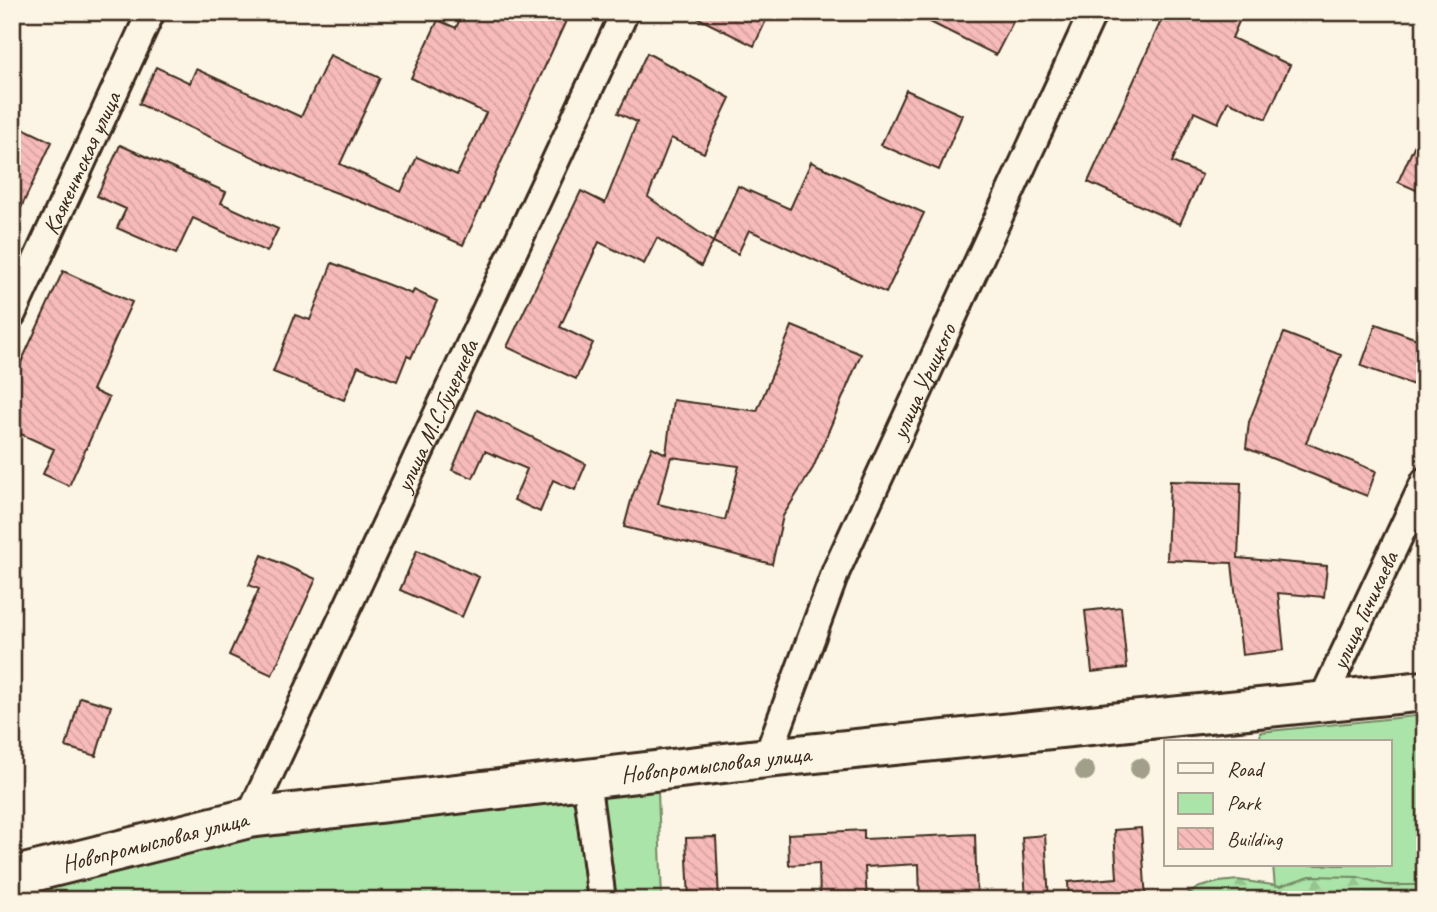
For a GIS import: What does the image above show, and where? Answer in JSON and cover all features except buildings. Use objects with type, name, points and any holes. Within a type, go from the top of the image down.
[{"type":"main road","name":"Новопромысловая улица","points":[[12,877],[249,818],[767,758],[1425,691]]},
{"type":"street","name":"Каякентская улица","points":[[12,314],[151,12]]},
{"type":"street","name":"улица М.С.Гуцериева","points":[[249,818],[625,12]]},
{"type":"street","name":"улица Урицкого","points":[[767,758],[836,571],[1093,12]]},
{"type":"street","name":"улица Гичикаева","points":[[1322,701],[1425,481]]},
{"type":"street","points":[[586,779],[602,900]]},
{"type":"green space","points":[[1425,715],[1425,900],[1276,900],[1273,866],[1392,866],[1392,740],[1261,740],[1260,732]]},
{"type":"green space","points":[[658,791],[662,900],[12,900],[12,892],[259,836]]},
{"type":"green space","points":[[1310,876],[1358,877],[1386,885],[1425,885],[1425,900],[1177,900],[1200,887],[1219,882],[1238,880],[1280,886]]}]
